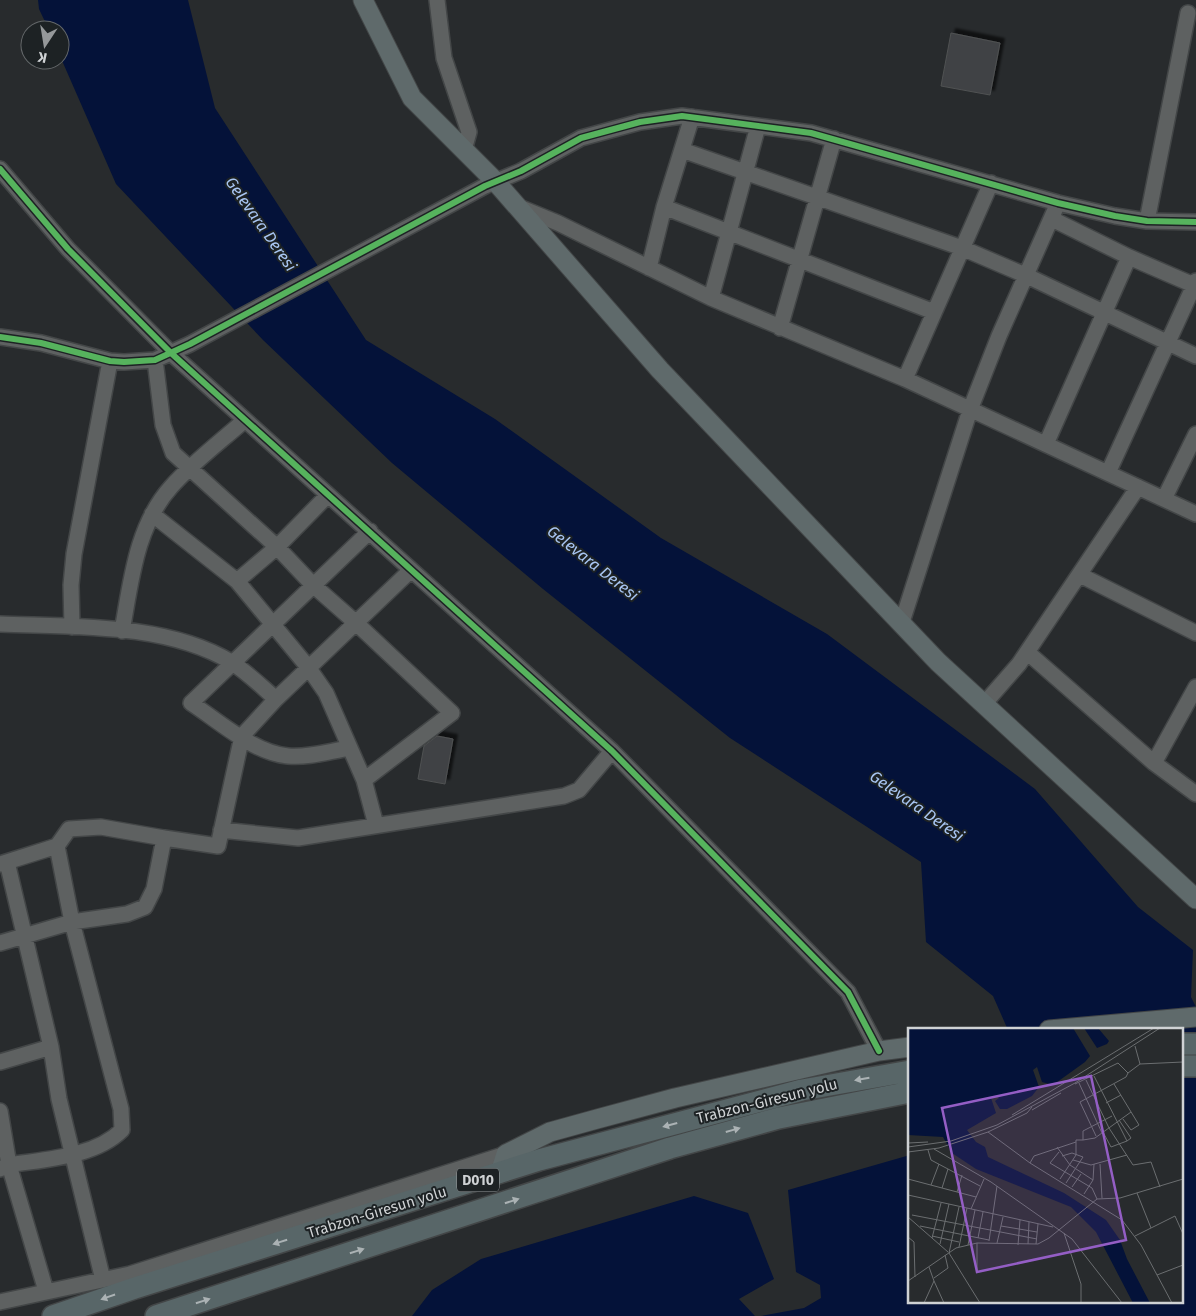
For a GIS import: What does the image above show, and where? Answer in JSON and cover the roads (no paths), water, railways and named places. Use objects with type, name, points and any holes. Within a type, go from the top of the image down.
[{"type":"highway","name":"Trabzon-Giresun yolu","points":[[53,1316],[133,1281],[503,1163],[539,1160],[802,1090],[908,1071]]},
{"type":"highway","name":"Trabzon-Giresun yolu","points":[[156,1316],[670,1148],[779,1118],[908,1092]]},
{"type":"main road","points":[[363,0],[412,98],[464,150],[490,183],[514,205],[660,370],[902,622],[938,662],[1196,899]]},
{"type":"main road","points":[[1072,1028],[1196,1017]]},
{"type":"main road","points":[[503,1163],[550,1132],[675,1098],[880,1051],[908,1047]]},
{"type":"street","points":[[437,0],[444,58],[469,132],[464,150]]},
{"type":"street","points":[[1147,221],[1188,13]]},
{"type":"street","points":[[0,337],[41,343],[110,361],[155,360],[190,344],[490,183],[521,171],[582,138],[640,122],[682,116],[811,133],[1058,203],[1147,221],[1196,222]]},
{"type":"street","points":[[649,268],[664,207],[692,117]]},
{"type":"street","points":[[711,298],[758,126]]},
{"type":"street","points":[[780,328],[834,140]]},
{"type":"street","points":[[682,150],[818,196],[962,248],[1025,275],[1196,356]]},
{"type":"street","points":[[0,170],[68,249],[171,353],[370,531],[410,571],[612,750],[848,992],[880,1051]]},
{"type":"street","points":[[905,379],[991,183]]},
{"type":"street","points":[[902,622],[970,410],[1025,275],[1058,203]]},
{"type":"street","points":[[514,205],[558,223],[711,298],[905,379],[1196,514]]},
{"type":"street","points":[[664,207],[934,312]]},
{"type":"street","points":[[1052,219],[1129,257],[1195,284],[1108,473]]},
{"type":"street","points":[[1046,444],[1129,257]]},
{"type":"street","points":[[155,360],[168,442],[173,452],[277,547],[313,585],[356,622],[452,713],[364,780]]},
{"type":"street","points":[[72,627],[71,585],[74,554],[110,361]]},
{"type":"street","points":[[122,631],[130,582],[137,554],[152,514],[170,488],[245,420]]},
{"type":"street","points":[[1164,499],[1196,434]]},
{"type":"street","points":[[984,704],[1027,652],[1138,487]]},
{"type":"street","points":[[237,581],[277,547],[328,495]]},
{"type":"street","points":[[152,514],[237,581],[308,667],[326,694],[364,780],[376,825]]},
{"type":"street","points":[[350,748],[305,756],[288,756],[253,745],[191,703],[271,624],[370,531]]},
{"type":"street","points":[[103,1280],[59,1099],[51,1047],[4,863],[56,846],[69,829],[102,827],[218,846],[242,736],[308,667],[410,571]]},
{"type":"street","points":[[1080,575],[1196,633]]},
{"type":"street","points":[[0,624],[122,631],[180,640],[232,663],[276,699]]},
{"type":"street","points":[[1027,652],[1154,763],[1196,794]]},
{"type":"street","points":[[1154,763],[1196,688]]},
{"type":"street","points":[[221,830],[298,838],[564,796],[579,790],[612,750]]},
{"type":"street","points":[[0,943],[72,922],[127,914],[145,907],[154,889],[164,838]]},
{"type":"street","points":[[4,1167],[72,1154],[112,1140],[122,1130],[121,1109],[72,922],[56,846]]},
{"type":"street","points":[[0,1062],[51,1047]]},
{"type":"street","points":[[0,1111],[4,1167],[46,1291]]},
{"type":"street","points":[[0,1302],[103,1280],[133,1281]]},
{"type":"water","name":"Gelevara Deresi","points":[[38,0],[188,0],[215,108],[366,340],[495,419],[661,538],[827,634],[1035,789],[1138,907],[1193,950],[1191,997],[1196,1007],[1196,1316],[761,1316],[804,1308],[821,1298],[820,1285],[796,1272],[788,1190],[908,1156],[908,1304],[1184,1304],[1184,1028],[1007,1028],[993,996],[926,942],[921,862],[730,738],[543,589],[392,463],[263,340],[116,184],[66,70],[70,70],[70,20],[44,20],[39,9]]},
{"type":"water","points":[[694,1196],[748,1213],[774,1279],[739,1299],[755,1316],[412,1316],[432,1290],[481,1259]]}]
